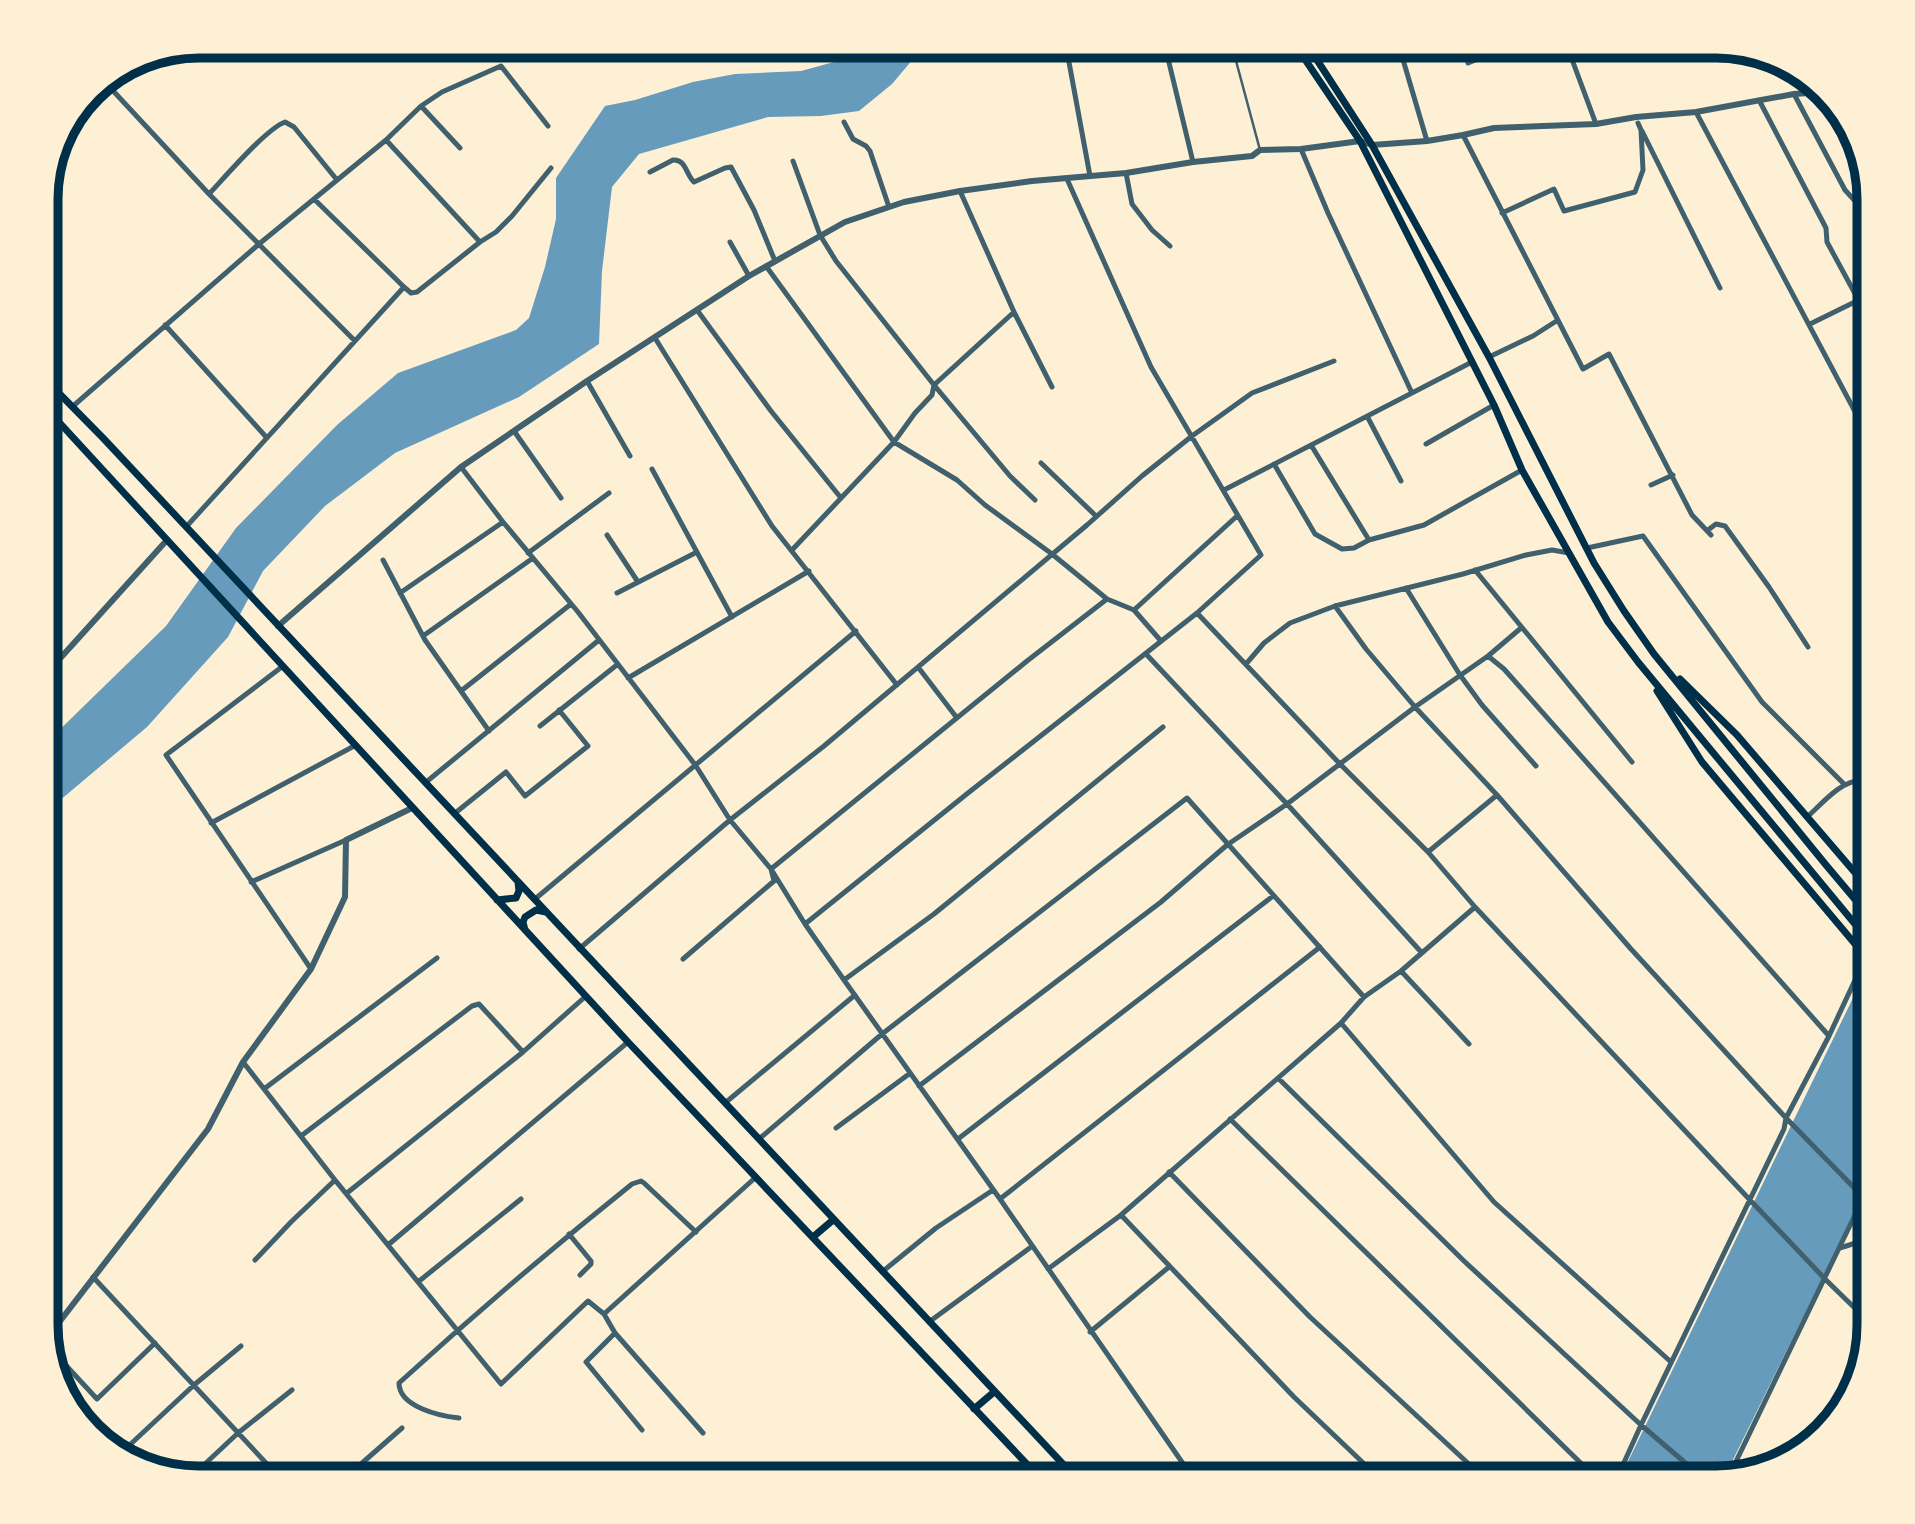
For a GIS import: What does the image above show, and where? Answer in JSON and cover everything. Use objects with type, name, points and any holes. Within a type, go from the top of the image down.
[{"type":"main road","points":[[1304,58],[1360,141],[1494,405],[1522,470],[1608,622],[1702,762],[1857,941]]},
{"type":"main road","points":[[1316,58],[1372,145],[1489,357],[1587,548],[1624,611],[1654,654],[1857,901]]},
{"type":"main road","points":[[58,392],[1064,1466]]},
{"type":"main road","points":[[60,422],[496,900],[1028,1466]]},
{"type":"main road","points":[[1654,654],[1737,735],[1857,874]]},
{"type":"main road","points":[[1638,663],[1857,926]]},
{"type":"main road","points":[[496,900],[516,898],[519,891],[517,881]]},
{"type":"main road","points":[[525,931],[525,917],[536,910],[547,913]]},
{"type":"main road","points":[[813,1237],[834,1220]]},
{"type":"main road","points":[[974,1409],[994,1392]]},
{"type":"street","points":[[1068,58],[1090,176]]},
{"type":"street","points":[[1169,58],[1193,162]]},
{"type":"street","points":[[1403,58],[1427,141]]},
{"type":"street","points":[[1468,63],[1480,58]]},
{"type":"street","points":[[1571,58],[1596,124]]},
{"type":"street","points":[[72,407],[259,244],[386,139],[421,106],[442,92],[501,66],[548,126]]},
{"type":"street","points":[[111,89],[209,194],[355,341]]},
{"type":"street","points":[[278,626],[461,467],[749,276],[845,222],[904,202],[960,191],[1252,156],[1260,150],[1301,149],[1360,141],[1372,145],[1427,141],[1494,128],[1637,120],[1809,93]]},
{"type":"street","points":[[1794,94],[1845,190],[1857,203]]},
{"type":"street","points":[[1759,100],[1826,228],[1827,242],[1857,297]]},
{"type":"street","points":[[421,106],[460,148]]},
{"type":"street","points":[[1696,112],[1857,414]]},
{"type":"street","points":[[1502,213],[1555,189],[1564,211],[1635,192],[1643,170],[1641,130],[1637,120]]},
{"type":"street","points":[[1637,120],[1720,288]]},
{"type":"street","points":[[209,194],[278,124],[285,122],[294,127],[337,180]]},
{"type":"street","points":[[844,122],[853,139],[866,146],[870,152],[889,207]]},
{"type":"street","points":[[1463,135],[1583,369],[1609,354],[1692,515],[1709,533],[1716,524],[1725,526],[1808,647]]},
{"type":"street","points":[[386,139],[480,242]]},
{"type":"street","points":[[1301,149],[1328,214],[1412,393]]},
{"type":"street","points":[[650,172],[677,159],[682,162],[694,183],[731,167],[754,210],[775,261]]},
{"type":"street","points":[[793,162],[820,235],[842,270],[1010,476],[1035,500]]},
{"type":"street","points":[[314,199],[411,293],[417,292],[496,232],[551,168]]},
{"type":"street","points":[[1126,173],[1132,204],[1152,230],[1170,246]]},
{"type":"street","points":[[805,924],[1197,613],[1261,555],[1151,367],[1067,179]]},
{"type":"street","points":[[960,191],[1014,312],[1052,387]]},
{"type":"street","points":[[730,242],[749,276]]},
{"type":"street","points":[[766,266],[894,442],[957,480],[985,505],[1107,599],[1134,610],[1161,640]]},
{"type":"street","points":[[186,527],[404,287]]},
{"type":"street","points":[[1810,324],[1857,302]]},
{"type":"street","points":[[697,310],[771,411],[841,498]]},
{"type":"street","points":[[792,550],[894,442],[932,395],[934,385],[1014,312]]},
{"type":"street","points":[[1489,357],[1533,336],[1558,320]]},
{"type":"street","points":[[165,325],[267,438]]},
{"type":"street","points":[[655,338],[772,526],[897,685]]},
{"type":"street","points":[[579,949],[1192,436],[1252,393],[1334,361]]},
{"type":"street","points":[[1224,490],[1472,362]]},
{"type":"street","points":[[587,381],[630,456]]},
{"type":"street","points":[[1426,444],[1494,405]]},
{"type":"street","points":[[1367,416],[1401,481]]},
{"type":"street","points":[[514,431],[561,498]]},
{"type":"street","points":[[1311,445],[1369,540]]},
{"type":"street","points":[[1041,463],[1096,516]]},
{"type":"street","points":[[1274,464],[1315,534],[1342,549],[1354,548],[1369,540],[1423,525],[1522,470]]},
{"type":"street","points":[[461,467],[696,765],[730,820],[771,869],[805,924],[1000,1199],[1184,1466]]},
{"type":"street","points":[[652,469],[732,617]]},
{"type":"street","points":[[1651,485],[1673,475]]},
{"type":"street","points":[[528,552],[609,493]]},
{"type":"street","points":[[1134,610],[1237,516]]},
{"type":"street","points":[[400,593],[503,523]]},
{"type":"street","points":[[607,535],[638,582]]},
{"type":"street","points":[[1587,548],[1643,536],[1762,702],[1844,784]]},
{"type":"street","points":[[58,660],[167,540]]},
{"type":"street","points":[[1246,664],[1264,643],[1290,624],[1335,606],[1552,550],[1569,553]]},
{"type":"street","points":[[617,593],[697,552]]},
{"type":"street","points":[[423,636],[533,558]]},
{"type":"street","points":[[383,560],[423,636],[489,731]]},
{"type":"street","points":[[1475,570],[1632,762]]},
{"type":"street","points":[[628,678],[809,571]]},
{"type":"street","points":[[1406,588],[1460,675],[1482,705],[1536,765]]},
{"type":"street","points":[[771,869],[1107,599]]},
{"type":"street","points":[[461,691],[571,604]]},
{"type":"street","points":[[1335,606],[1415,707],[1497,795],[1631,949],[1786,1118],[1857,1190]]},
{"type":"street","points":[[1197,613],[1339,763],[1428,852],[1475,906],[1750,1200],[1857,1310]]},
{"type":"street","points":[[919,1086],[1161,902],[1227,845],[1488,656],[1521,628]]},
{"type":"street","points":[[535,899],[856,631]]},
{"type":"street","points":[[425,783],[599,639]]},
{"type":"street","points":[[1146,653],[1422,953]]},
{"type":"street","points":[[1488,656],[1504,669],[1829,1036]]},
{"type":"street","points":[[540,726],[618,664]]},
{"type":"street","points":[[283,666],[166,755],[311,969]]},
{"type":"street","points":[[918,667],[957,718]]},
{"type":"street","points":[[454,814],[506,772],[525,796],[588,746],[559,710]]},
{"type":"street","points":[[844,980],[934,914],[1163,727]]},
{"type":"street","points":[[211,823],[356,745]]},
{"type":"street","points":[[1807,817],[1844,784],[1857,780]]},
{"type":"street","points":[[1428,852],[1497,795]]},
{"type":"street","points":[[759,1139],[882,1034],[1187,798],[1364,997]]},
{"type":"street","points":[[251,882],[412,808]]},
{"type":"street","points":[[58,1324],[208,1129],[243,1062],[311,969],[345,897],[346,840]]},
{"type":"street","points":[[683,959],[774,881],[771,869]]},
{"type":"street","points":[[958,1139],[1273,896]]},
{"type":"street","points":[[1048,1269],[1121,1215],[1340,1023],[1364,997],[1401,971],[1475,906]]},
{"type":"street","points":[[1000,1199],[1320,947]]},
{"type":"street","points":[[264,1089],[437,958]]},
{"type":"street","points":[[1401,971],[1469,1044]]},
{"type":"street","points":[[1623,1466],[1784,1129],[1786,1118],[1857,977]]},
{"type":"street","points":[[725,1103],[855,995]]},
{"type":"street","points":[[347,1193],[523,1052],[586,996]]},
{"type":"street","points":[[302,1136],[472,1006],[479,1004],[523,1052]]},
{"type":"street","points":[[1340,1023],[1494,1202],[1671,1362]]},
{"type":"street","points":[[388,1245],[628,1042]]},
{"type":"street","points":[[243,1062],[500,1384],[589,1301],[604,1314],[615,1333],[703,1433]]},
{"type":"street","points":[[836,1128],[909,1073]]},
{"type":"street","points":[[1278,1078],[1464,1261],[1688,1466]]},
{"type":"street","points":[[1230,1119],[1583,1466]]},
{"type":"street","points":[[1169,1172],[1310,1317],[1471,1466]]},
{"type":"street","points":[[604,1314],[756,1177]]},
{"type":"street","points":[[255,1260],[335,1180]]},
{"type":"street","points":[[459,1418],[442,1416],[420,1408],[404,1395],[398,1385],[457,1330],[632,1184],[641,1181],[696,1232]]},
{"type":"street","points":[[882,1272],[936,1228],[993,1190]]},
{"type":"street","points":[[418,1282],[521,1199]]},
{"type":"street","points":[[1734,1465],[1857,1212]]},
{"type":"street","points":[[1121,1215],[1294,1397],[1366,1466]]},
{"type":"street","points":[[569,1234],[591,1261],[580,1275]]},
{"type":"street","points":[[1840,1248],[1857,1242]]},
{"type":"street","points":[[929,1322],[1031,1247]]},
{"type":"street","points":[[1090,1332],[1168,1267]]},
{"type":"street","points":[[93,1278],[268,1466]]},
{"type":"street","points":[[615,1333],[586,1362],[642,1430]]},
{"type":"street","points":[[63,1362],[97,1399],[155,1343]]},
{"type":"street","points":[[127,1447],[194,1385],[241,1346]]},
{"type":"street","points":[[203,1466],[238,1433],[292,1390]]},
{"type":"street","points":[[360,1466],[402,1428]]},
{"type":"lane","points":[[1235,58],[1260,150]]},
{"type":"water","points":[[839,58],[914,58],[892,84],[859,111],[821,116],[768,117],[639,154],[612,187],[602,271],[599,344],[519,397],[395,453],[325,506],[263,571],[228,637],[147,727],[58,802],[58,731],[166,626],[236,528],[337,425],[398,373],[516,330],[529,318],[556,219],[556,178],[605,106],[635,100],[693,82],[735,74],[801,71]]},
{"type":"water","points":[[1857,990],[1857,1207],[1730,1465],[1626,1466]]}]
